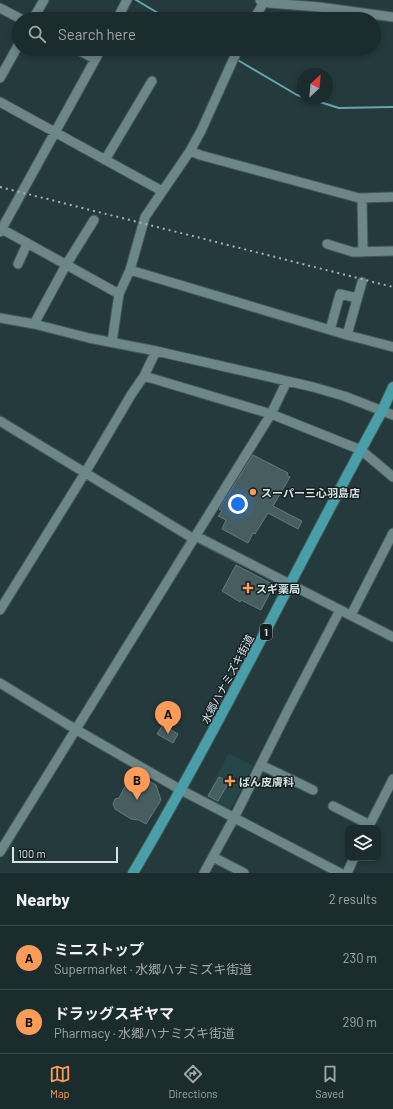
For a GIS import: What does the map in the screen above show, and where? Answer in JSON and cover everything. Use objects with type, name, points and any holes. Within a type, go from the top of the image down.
[{"type":"main road","name":"水郷ハナミズキ街道","points":[[133,873],[181,790],[291,585],[393,388]]},
{"type":"street","points":[[37,12],[44,0]]},
{"type":"street","points":[[121,12],[127,1]]},
{"type":"street","points":[[259,12],[266,1],[356,12]]},
{"type":"street","points":[[0,8],[12,14]]},
{"type":"street","points":[[381,15],[393,17]]},
{"type":"street","points":[[0,78],[12,56]]},
{"type":"street","points":[[89,56],[95,59]]},
{"type":"street","points":[[97,56],[0,230],[119,294]]},
{"type":"street","points":[[112,342],[119,294],[130,270],[145,217],[190,151],[235,56]]},
{"type":"street","points":[[105,160],[152,81]]},
{"type":"street","points":[[0,102],[162,191]]},
{"type":"street","points":[[190,151],[323,189],[362,198],[393,197]]},
{"type":"street","points":[[362,198],[362,252]]},
{"type":"street","points":[[34,324],[66,265],[94,220]]},
{"type":"street","points":[[18,264],[28,244]]},
{"type":"street","points":[[327,244],[353,252],[393,251]]},
{"type":"street","points":[[130,270],[347,335],[393,347]]},
{"type":"street","points":[[347,335],[362,282]]},
{"type":"street","points":[[330,330],[340,294],[357,298]]},
{"type":"street","points":[[0,318],[156,350],[288,381],[344,396],[393,415]]},
{"type":"street","points":[[0,610],[144,376],[156,350]]},
{"type":"street","points":[[144,376],[271,414],[361,450],[393,477]]},
{"type":"street","points":[[0,852],[271,414],[288,381]]},
{"type":"street","points":[[0,421],[85,473],[195,537],[393,637]]},
{"type":"street","points":[[351,615],[393,533]]},
{"type":"street","points":[[204,873],[234,818],[340,610]]},
{"type":"street","points":[[0,683],[75,729],[181,790],[340,873]]},
{"type":"street","points":[[260,765],[313,790]]},
{"type":"street","points":[[370,825],[393,779]]},
{"type":"street","points":[[333,806],[366,825]]},
{"type":"street","points":[[213,857],[244,873]]},
{"type":"street","points":[[347,873],[353,861]]},
{"type":"shaded area","name":"ばん皮膚科","points":[[229,753],[253,766],[230,810],[206,796]]},
{"type":"building","name":"スーパー三心羽島店","points":[[253,455],[288,473],[287,475],[290,477],[273,506],[302,521],[298,529],[268,513],[255,534],[253,533],[248,543],[222,529],[226,520],[218,516],[222,511],[219,509]]},
{"type":"building","name":"スギ薬局","points":[[236,565],[274,585],[261,610],[241,600],[240,602],[222,591]]},
{"type":"building","points":[[163,725],[178,734],[173,743],[157,734]]},
{"type":"building","points":[[131,775],[139,775],[156,785],[161,800],[146,824],[139,820],[131,819],[115,809],[113,804],[115,799],[119,798]]},
{"type":"building","points":[[219,777],[229,782],[218,801],[208,796]]},
{"type":"waterway","points":[[136,0],[156,12]]},
{"type":"waterway","points":[[236,59],[297,95]]},
{"type":"waterway","points":[[326,104],[339,108],[393,107]]},
{"type":"waterway","points":[[173,564],[188,540]]},
{"type":"waterway","points":[[198,542],[253,570]]},
{"type":"railway","points":[[0,187],[393,287]]},
{"type":"place","name":"スーパー三心羽島店","points":[[253,492]]},
{"type":"place","name":"スギ薬局","points":[[248,588]]},
{"type":"place","name":"ミニストップ","points":[[168,734]]},
{"type":"place","name":"ばん皮膚科","points":[[230,781]]},
{"type":"place","name":"ドラッグスギヤマ","points":[[137,800]]}]
